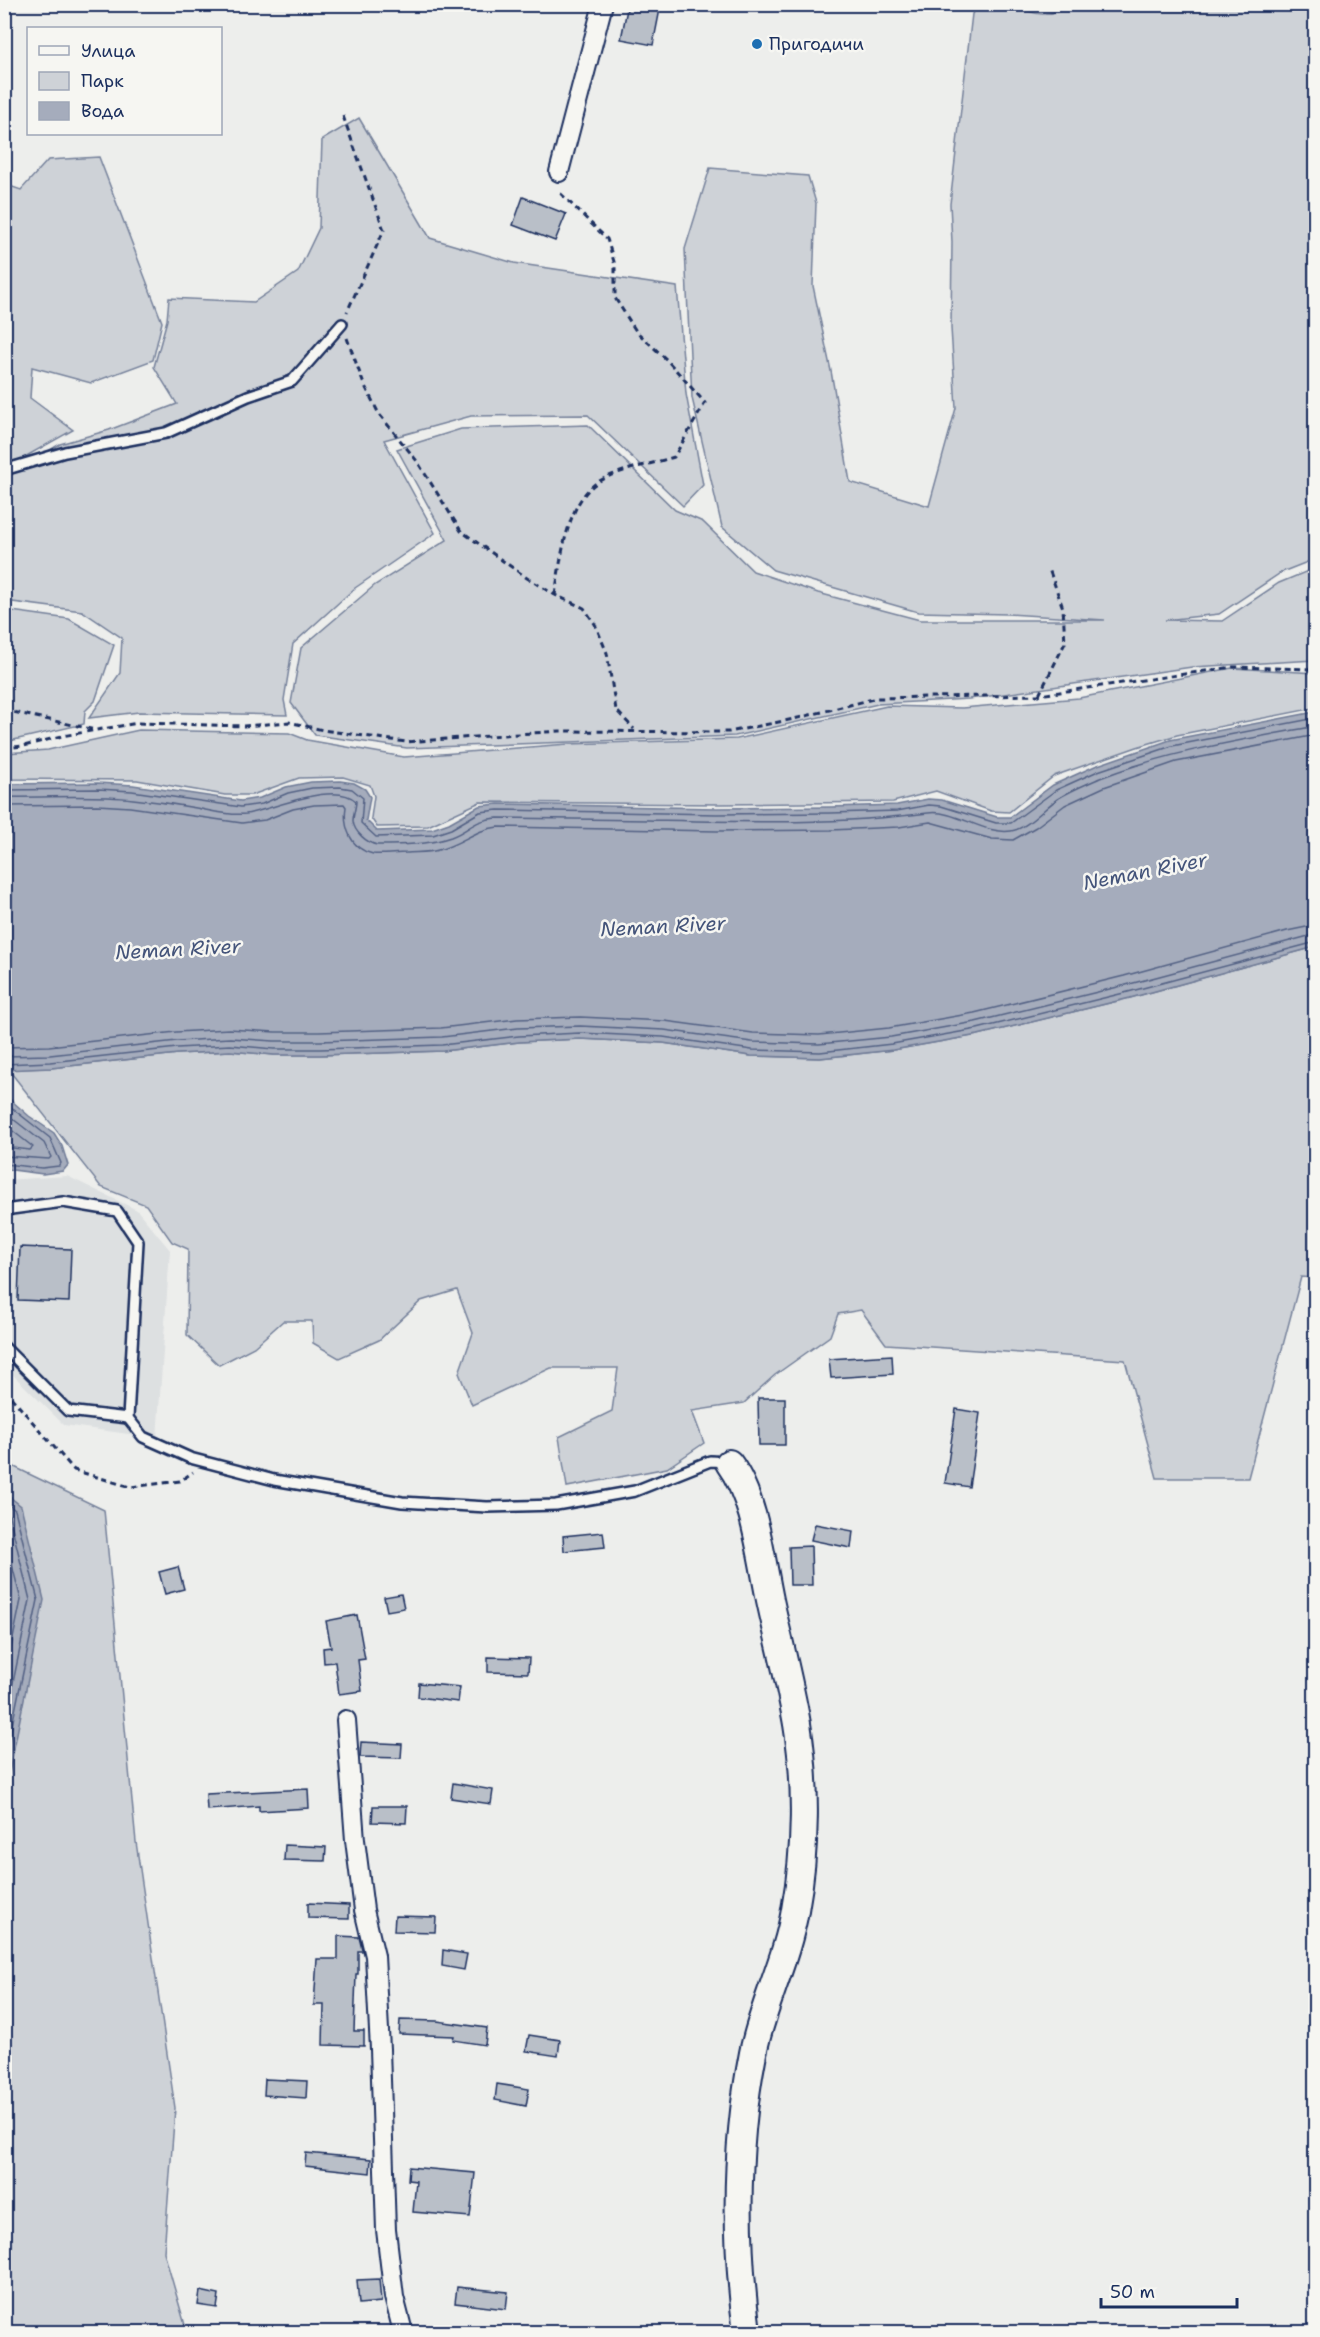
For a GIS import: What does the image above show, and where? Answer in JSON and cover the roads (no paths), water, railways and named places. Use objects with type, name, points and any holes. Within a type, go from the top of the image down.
[{"type":"street","points":[[558,172],[603,4]]},
{"type":"street","points":[[729,1463],[740,1478],[755,1529],[797,1724],[803,1771],[802,1836],[795,1910],[787,1946],[768,1997],[753,2052],[740,2154],[738,2217],[741,2289],[747,2332]]},
{"type":"street","points":[[346,1720],[355,1840],[364,1910],[375,1956],[386,2230],[394,2297],[403,2332]]},
{"type":"lane","points":[[4,470],[65,452],[166,433],[248,396],[292,381],[342,324]]},
{"type":"lane","points":[[4,1210],[63,1202],[117,1211],[138,1242],[128,1418],[143,1437],[190,1458],[274,1480],[402,1502],[487,1507],[556,1505],[634,1491],[710,1461],[729,1463]]},
{"type":"lane","points":[[4,1347],[68,1411],[128,1418]]},
{"type":"water","name":"Neman River","points":[[1315,712],[1315,947],[1130,998],[978,1035],[893,1050],[820,1058],[751,1056],[663,1043],[580,1039],[519,1042],[443,1051],[274,1055],[230,1051],[178,1054],[51,1068],[5,1070],[5,784],[133,785],[241,801],[260,798],[286,787],[311,782],[340,781],[354,783],[365,789],[370,797],[366,820],[377,831],[432,829],[449,823],[479,806],[498,804],[717,808],[831,807],[897,805],[928,799],[942,800],[997,817],[1010,817],[1053,785],[1095,766],[1170,740]]},
{"type":"water","points":[[4,1094],[29,1116],[54,1133],[62,1146],[68,1165],[63,1171],[43,1174],[5,1169]]},
{"type":"water","points":[[5,1493],[21,1506],[44,1600],[5,1793]]},
{"type":"water","points":[[5,1854],[9,1919],[5,1913]]},
{"type":"place","name":"Пригодичи","points":[[757,44]]}]
